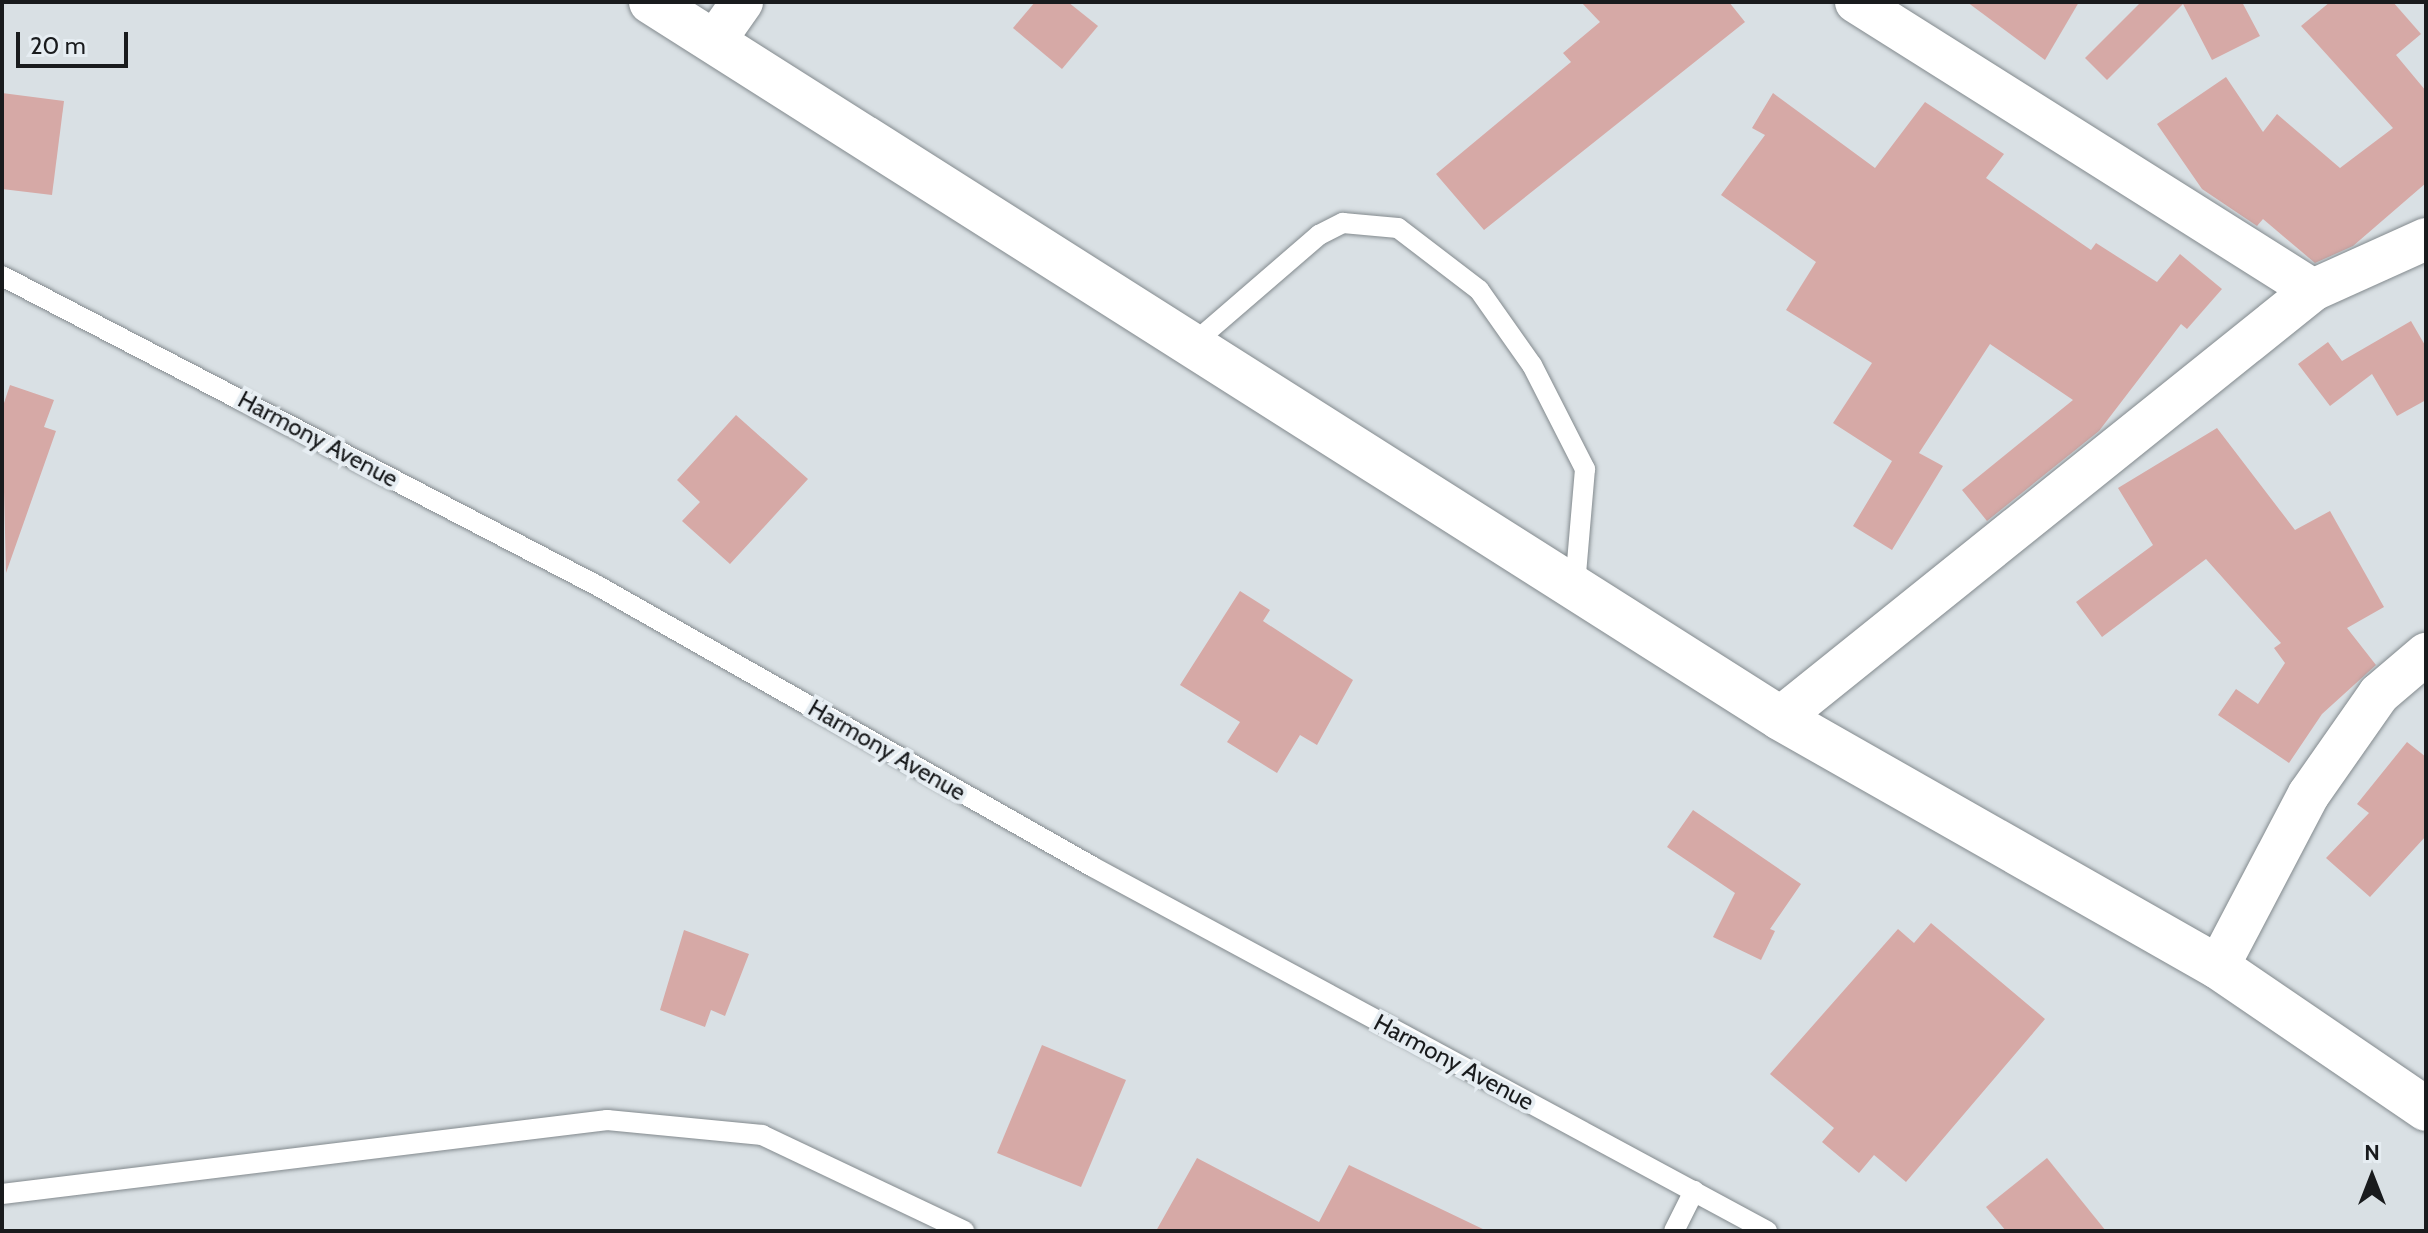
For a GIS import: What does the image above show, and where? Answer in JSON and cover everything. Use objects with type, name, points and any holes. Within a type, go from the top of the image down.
[{"type":"street","points":[[651,2],[1195,342],[1780,718],[2218,967],[2426,1109]]},
{"type":"street","points":[[714,42],[742,2]]},
{"type":"street","points":[[1856,2],[2313,290]]},
{"type":"street","points":[[1780,718],[2313,290],[2426,239]]},
{"type":"street","points":[[2218,967],[2309,794],[2379,694],[2426,654]]},
{"type":"lane","points":[[1195,342],[1319,235],[1343,223],[1398,228],[1479,290],[1532,365],[1585,469],[1575,586]]},
{"type":"lane","name":"Harmony Avenue","points":[[2,276],[598,586],[1093,867],[1767,1231]]},
{"type":"lane","points":[[2,1194],[607,1120],[762,1135],[964,1231]]},
{"type":"lane","points":[[1674,1231],[1694,1191]]},
{"type":"building","points":[[1035,2],[1068,2],[1098,26],[1062,69],[1013,28]]},
{"type":"building","points":[[1581,2],[1729,2],[1745,22],[1484,230],[1436,174],[1571,62],[1563,53],[1600,22]]},
{"type":"building","points":[[1967,2],[2079,2],[2045,60]]},
{"type":"building","points":[[2141,2],[2242,2],[2260,36],[2212,60],[2183,4],[2107,80],[2085,58]]},
{"type":"building","points":[[2330,2],[2393,2],[2421,34],[2396,55],[2426,91],[2426,183],[2353,246],[2315,263],[2263,219],[2257,226],[2202,189],[2157,124],[2226,77],[2263,132],[2277,114],[2340,168],[2393,128],[2301,26]]},
{"type":"building","points":[[2,93],[64,101],[52,195],[2,189]]},
{"type":"building","points":[[1773,93],[1875,168],[1925,102],[2004,154],[1986,178],[2091,250],[2096,243],[2157,282],[2180,254],[2222,289],[2187,329],[2181,324],[2099,431],[1987,521],[1962,490],[2073,400],[1990,344],[1919,453],[1943,466],[1892,550],[1853,526],[1892,461],[1833,423],[1872,363],[1786,310],[1816,262],[1721,195],[1765,135],[1752,128]]},
{"type":"building","points":[[2411,321],[2426,347],[2426,400],[2397,416],[2372,374],[2330,406],[2298,364],[2328,342],[2342,361]]},
{"type":"building","points":[[10,385],[54,400],[44,427],[56,431],[6,573],[2,409]]},
{"type":"building","points":[[736,415],[808,479],[730,564],[682,521],[700,502],[677,480]]},
{"type":"building","points":[[2217,428],[2295,530],[2330,511],[2384,607],[2347,628],[2376,665],[2322,714],[2289,763],[2218,715],[2236,689],[2258,704],[2285,663],[2274,648],[2281,643],[2206,559],[2102,637],[2076,602],[2153,545],[2118,488]]},
{"type":"building","points":[[1240,591],[1270,610],[1263,621],[1353,680],[1317,745],[1300,735],[1277,773],[1227,742],[1240,722],[1180,685]]},
{"type":"building","points":[[2407,742],[2426,757],[2426,836],[2370,897],[2326,858],[2369,813],[2357,804]]},
{"type":"building","points":[[1693,810],[1801,884],[1770,929],[1775,931],[1761,960],[1713,937],[1735,893],[1667,847]]},
{"type":"building","points":[[1931,923],[2045,1019],[1906,1182],[1874,1155],[1859,1173],[1822,1142],[1834,1128],[1770,1074],[1898,929],[1914,943]]},
{"type":"building","points":[[684,930],[749,954],[725,1016],[711,1010],[705,1027],[660,1010]]},
{"type":"building","points":[[1042,1045],[1126,1080],[1081,1187],[997,1153]]},
{"type":"building","points":[[1197,1158],[1319,1222],[1349,1165],[1487,1231],[1156,1231]]},
{"type":"building","points":[[2047,1158],[2106,1231],[2006,1231],[1986,1207]]}]
